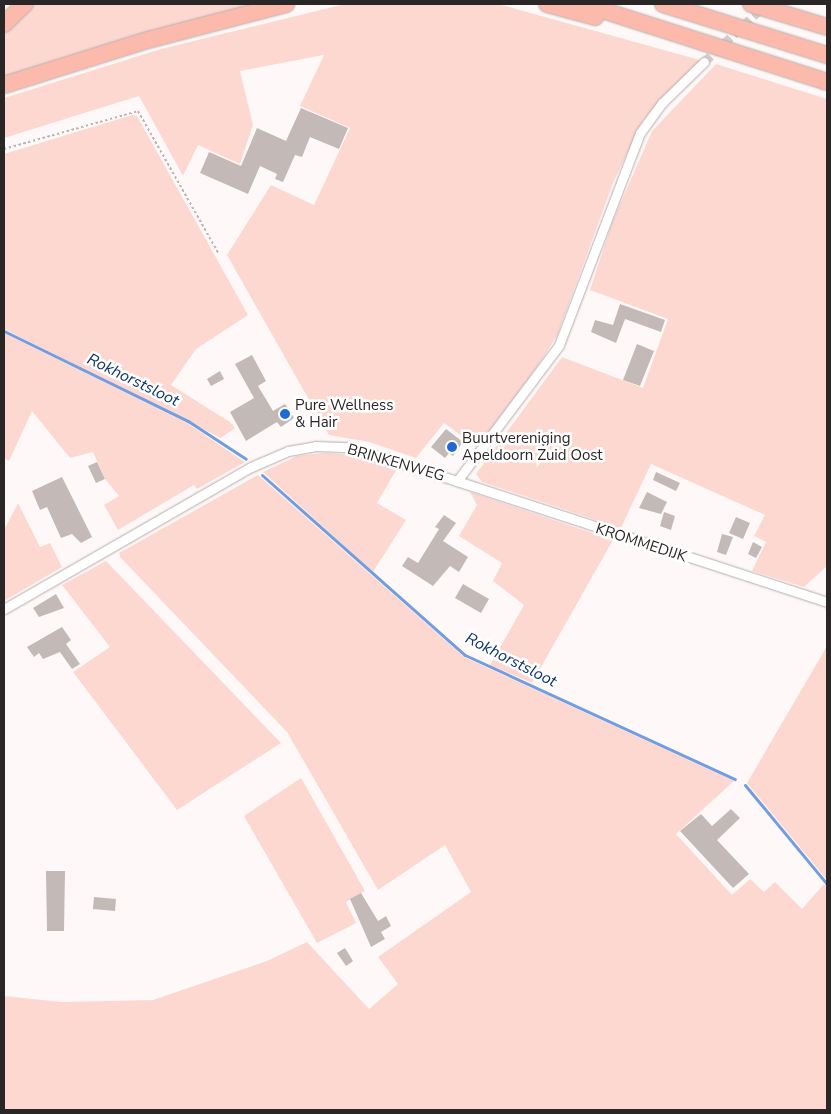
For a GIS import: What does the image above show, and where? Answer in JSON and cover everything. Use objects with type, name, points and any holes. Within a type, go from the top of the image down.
[{"type":"highway","points":[[4,24],[25,4]]},
{"type":"highway","points":[[4,85],[148,40],[286,4]]},
{"type":"highway","points":[[547,4],[670,33]]},
{"type":"highway","points":[[583,4],[827,82]]},
{"type":"highway","points":[[664,4],[827,55]]},
{"type":"highway","points":[[752,4],[827,28]]},
{"type":"street","name":"BRINKENWEG","points":[[4,608],[251,467],[288,451],[315,446],[348,447],[457,481],[559,344],[640,133],[662,103],[704,62]]},
{"type":"street","name":"KROMMEDIJK","points":[[457,481],[827,602]]},
{"type":"path","points":[[4,149],[138,111],[219,254]]},
{"type":"shaded area","points":[[31,4],[270,4],[4,80],[4,32]]},
{"type":"shaded area","points":[[345,4],[498,4],[700,60],[643,120],[613,183],[557,336],[535,370],[484,438],[467,440],[444,423],[416,458],[369,442],[329,435],[227,255],[271,185],[314,205],[350,128],[300,106],[324,55],[240,71],[253,125],[240,164],[198,145],[183,176],[139,96],[4,138],[4,98],[161,49]]},
{"type":"shaded area","points":[[716,64],[827,99],[827,566],[804,587],[752,571],[766,542],[754,536],[765,515],[651,464],[621,528],[482,482],[476,474],[562,357],[643,388],[668,319],[590,290],[612,223],[652,131]]},
{"type":"shaded area","points":[[132,115],[137,116],[248,315],[196,349],[171,385],[230,422],[235,428],[221,438],[4,329],[4,154]]},
{"type":"shaded area","points":[[4,333],[187,423],[245,462],[197,489],[194,485],[118,530],[104,505],[119,496],[105,479],[93,452],[70,458],[32,411],[9,461],[4,458]]},
{"type":"shaded area","points":[[323,453],[356,455],[398,467],[377,503],[406,520],[373,572],[263,472],[297,456]]},
{"type":"shaded area","points":[[258,475],[464,657],[734,781],[676,834],[732,895],[750,879],[764,892],[775,882],[802,909],[824,884],[827,888],[827,1110],[4,1110],[4,996],[62,1002],[153,1000],[267,961],[307,942],[369,1009],[398,984],[378,957],[471,892],[445,845],[378,890],[287,732],[120,557],[119,553]]},
{"type":"shaded area","points":[[470,492],[613,540],[532,683],[490,665],[524,605],[493,581],[502,563],[459,536],[477,505]]},
{"type":"shaded area","points":[[18,503],[40,547],[50,543],[62,567],[4,601],[4,530]]},
{"type":"shaded area","points":[[106,561],[281,743],[177,810],[73,672],[110,647],[62,585]]},
{"type":"shaded area","points":[[827,646],[827,880],[747,783]]},
{"type":"shaded area","points":[[301,778],[365,891],[346,902],[356,923],[317,943],[244,816]]},
{"type":"building","points":[[301,108],[348,128],[339,149],[310,137],[302,157],[295,155],[283,182],[275,179],[277,174],[260,166],[248,194],[200,173],[209,152],[241,166],[257,128],[286,141]]},
{"type":"building","points":[[620,304],[665,320],[661,332],[625,319],[616,343],[591,332],[595,320],[613,325]]},
{"type":"building","points":[[637,344],[654,351],[640,386],[623,380]]},
{"type":"building","points":[[252,355],[266,381],[258,386],[273,411],[285,404],[294,418],[281,427],[277,422],[246,441],[230,412],[254,398],[235,364]]},
{"type":"building","points":[[220,371],[224,379],[211,386],[207,379]]},
{"type":"building","points":[[446,429],[463,442],[453,456],[449,453],[445,458],[431,447]]},
{"type":"building","points":[[97,462],[105,479],[96,483],[88,466]]},
{"type":"building","points":[[656,472],[680,483],[676,491],[653,480]]},
{"type":"building","points":[[62,477],[92,537],[81,543],[72,534],[61,538],[47,507],[40,510],[32,491]]},
{"type":"building","points":[[647,492],[667,502],[661,514],[639,508]]},
{"type":"building","points":[[664,512],[675,516],[671,530],[660,526]]},
{"type":"building","points":[[444,515],[456,523],[443,541],[468,557],[459,572],[450,566],[433,586],[402,566],[408,557],[418,563],[439,529],[435,527]]},
{"type":"building","points":[[736,517],[750,523],[743,539],[729,533]]},
{"type":"building","points":[[722,534],[733,537],[726,555],[717,552]]},
{"type":"building","points":[[753,542],[762,547],[756,558],[748,554]]},
{"type":"building","points":[[463,584],[489,599],[481,613],[455,598]]},
{"type":"building","points":[[56,594],[64,608],[39,617],[33,608]]},
{"type":"building","points":[[62,627],[71,640],[66,644],[80,664],[72,669],[60,652],[43,659],[39,653],[34,657],[27,647]]},
{"type":"building","points":[[731,809],[740,818],[717,840],[749,874],[733,888],[680,831],[701,814],[712,826]]},
{"type":"building","points":[[46,871],[65,871],[64,931],[47,931]]},
{"type":"building","points":[[361,893],[378,921],[386,916],[391,926],[381,932],[385,939],[371,947],[350,899]]},
{"type":"building","points":[[94,897],[116,899],[115,911],[93,909]]},
{"type":"building","points":[[345,948],[353,961],[346,966],[337,953]]},
{"type":"waterway","name":"Rokhorstsloot","points":[[4,331],[188,421],[246,459]]},
{"type":"waterway","name":"Rokhorstsloot","points":[[262,475],[465,655],[735,779]]},
{"type":"waterway","name":"Rokhorstsloot","points":[[745,785],[827,884]]},
{"type":"tunnel","points":[[704,62],[764,6]]},
{"type":"place","name":"Pure Wellness & Hair","points":[[285,414]]},
{"type":"place","name":"Buurtvereniging Apeldoorn Zuid Oost","points":[[452,447]]}]
